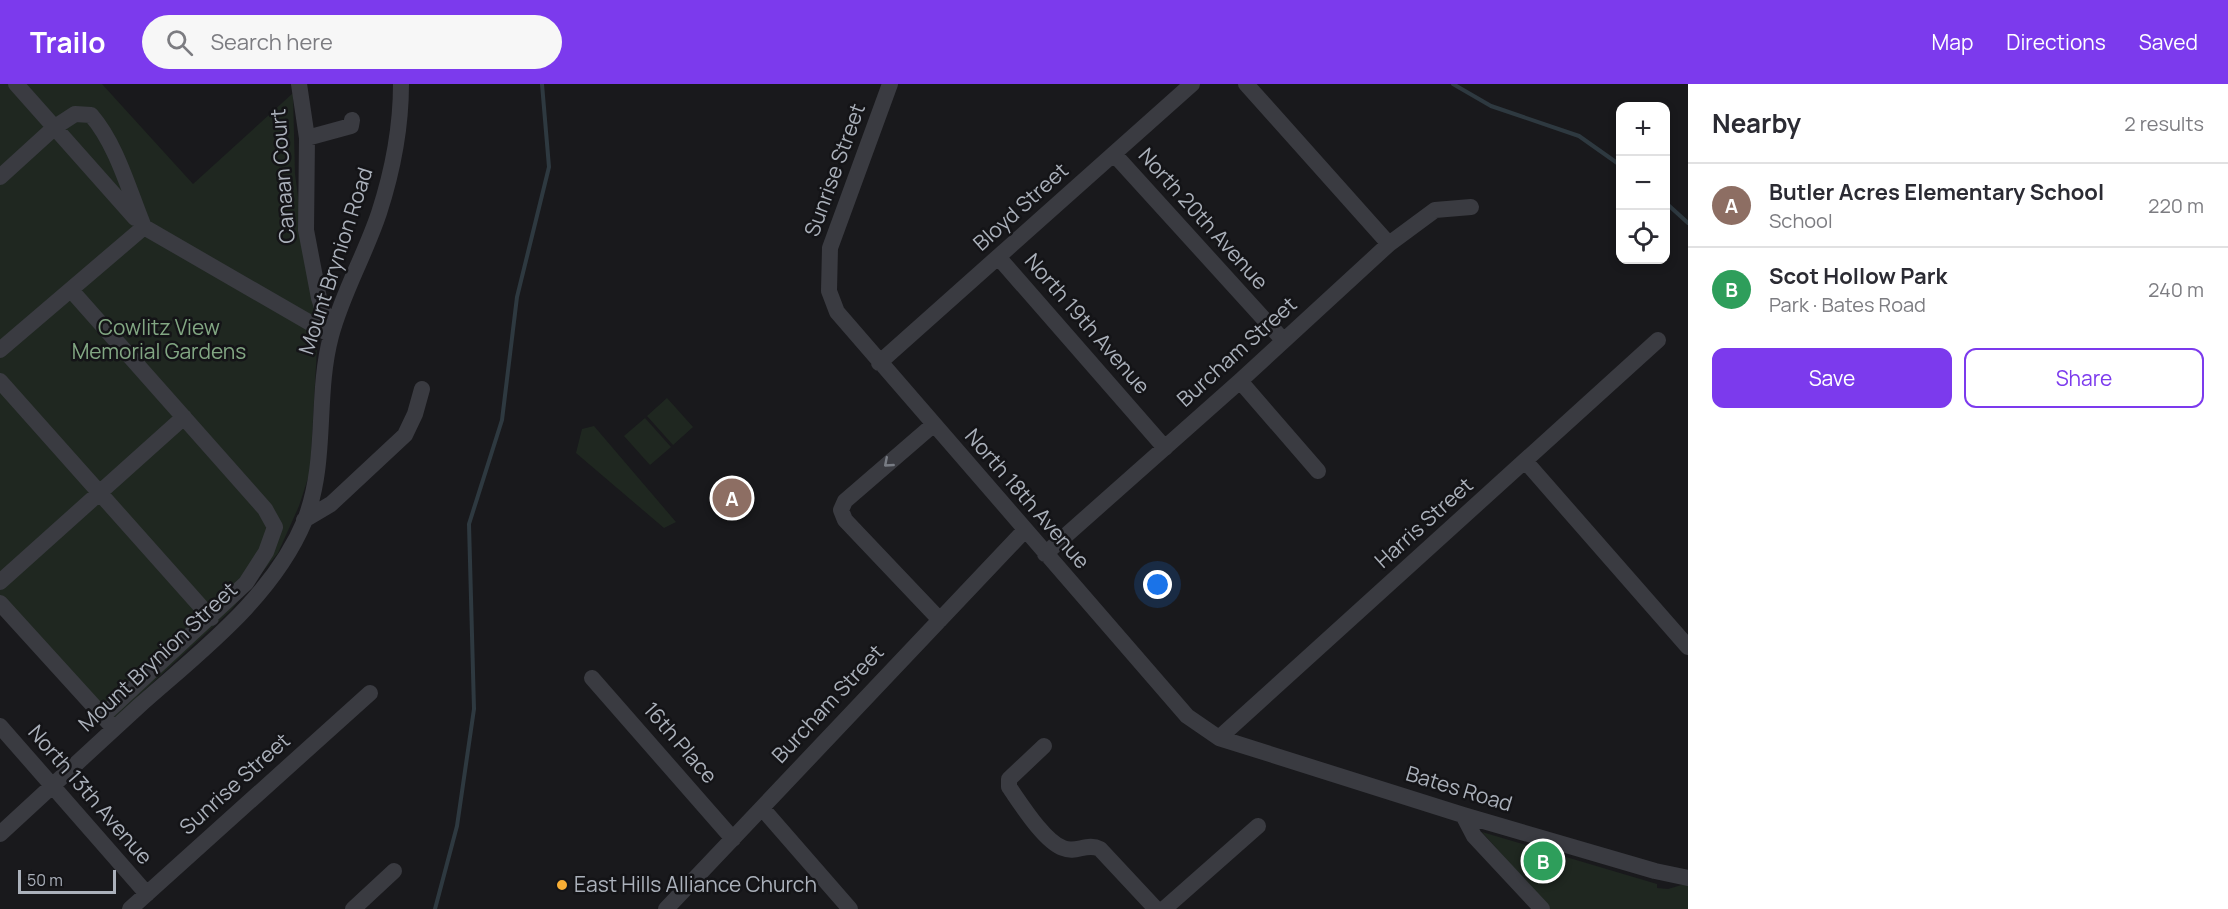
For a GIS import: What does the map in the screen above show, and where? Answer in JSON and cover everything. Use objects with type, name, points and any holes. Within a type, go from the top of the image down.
[{"type":"street","points":[[16,84],[144,227],[331,335]]},
{"type":"street","name":"Canaan Court","points":[[298,84],[307,138],[306,230],[319,298],[331,335]]},
{"type":"street","name":"Mount Brynion Road","points":[[314,488],[321,442],[321,387],[331,335],[379,213],[391,169],[400,84]]},
{"type":"street","name":"Sunrise Street","points":[[828,272],[830,248],[837,225],[890,84]]},
{"type":"street","name":"Bloyd Street","points":[[879,363],[1192,84]]},
{"type":"street","points":[[1246,84],[1389,244]]},
{"type":"street","points":[[0,177],[55,127],[75,114],[91,115],[113,152],[144,227]]},
{"type":"street","points":[[307,138],[339,131],[351,126],[352,120]]},
{"type":"street","name":"North 20th Avenue","points":[[1114,154],[1283,340]]},
{"type":"street","name":"Burcham Street","points":[[1045,554],[1240,381],[1389,244],[1436,210],[1471,207]]},
{"type":"street","points":[[0,350],[144,227]]},
{"type":"street","name":"North 19th Avenue","points":[[999,258],[1165,448]]},
{"type":"street","name":"North 18th Avenue","points":[[828,272],[829,291],[837,312],[879,363],[1187,716],[1219,738]]},
{"type":"street","points":[[71,290],[265,509],[275,527],[266,552],[246,583],[108,727]]},
{"type":"street","name":"Harris Street","points":[[1219,738],[1659,340]]},
{"type":"street","points":[[0,381],[211,618]]},
{"type":"street","points":[[1240,381],[1318,471]]},
{"type":"street","points":[[304,520],[331,504],[405,435],[415,414],[422,389]]},
{"type":"street","points":[[0,582],[184,417]]},
{"type":"street","points":[[933,425],[845,501],[841,510],[845,520],[940,620]]},
{"type":"street","points":[[1526,462],[1688,647]]},
{"type":"street","name":"Mount Brynion Street","points":[[0,834],[53,786],[108,727],[244,612],[286,554],[304,520],[314,488]]},
{"type":"street","name":"Burcham Street","points":[[666,909],[1025,530]]},
{"type":"street","points":[[0,603],[108,727]]},
{"type":"street","points":[[0,619],[108,727]]},
{"type":"street","name":"16th Place","points":[[592,678],[734,839]]},
{"type":"street","name":"Sunrise Street","points":[[130,909],[370,693]]},
{"type":"street","name":"North 13th Avenue","points":[[0,726],[147,894]]},
{"type":"street","name":"Bates Road","points":[[1219,738],[1463,815],[1655,871],[1688,878]]},
{"type":"street","points":[[1044,746],[1013,774],[1009,779],[1009,787],[1052,841],[1063,849],[1074,850],[1089,845],[1100,849],[1156,909]]},
{"type":"street","points":[[762,808],[850,909]]},
{"type":"street","points":[[1463,815],[1474,836],[1542,909]]},
{"type":"street","points":[[1164,909],[1258,826]]},
{"type":"street","points":[[353,909],[394,872]]},
{"type":"green space","name":"Cowlitz View Memorial Gardens","points":[[0,84],[102,84],[193,184],[293,93],[295,174],[304,241],[319,313],[310,472],[299,506],[278,553],[231,610],[106,726],[0,607]]},
{"type":"green space","points":[[667,398],[693,427],[673,445],[647,416]]},
{"type":"green space","points":[[645,418],[671,447],[650,465],[624,436]]},
{"type":"green space","points":[[594,426],[676,522],[664,528],[576,453],[582,429]]},
{"type":"green space","points":[[1482,832],[1657,884],[1657,888],[1668,889],[1688,883],[1688,909],[1550,909]]},
{"type":"waterway","points":[[435,909],[457,826],[474,709],[469,524],[502,420],[517,297],[549,167],[542,84]]},
{"type":"waterway","points":[[1453,84],[1491,106],[1579,136],[1616,162]]},
{"type":"waterway","points":[[1670,207],[1688,223]]},
{"type":"place","name":"Butler Acres Elementary School","points":[[732,498]]},
{"type":"place","name":"Scot Hollow Park","points":[[1543,861]]},
{"type":"place","name":"East Hills Alliance Church","points":[[562,885]]}]
